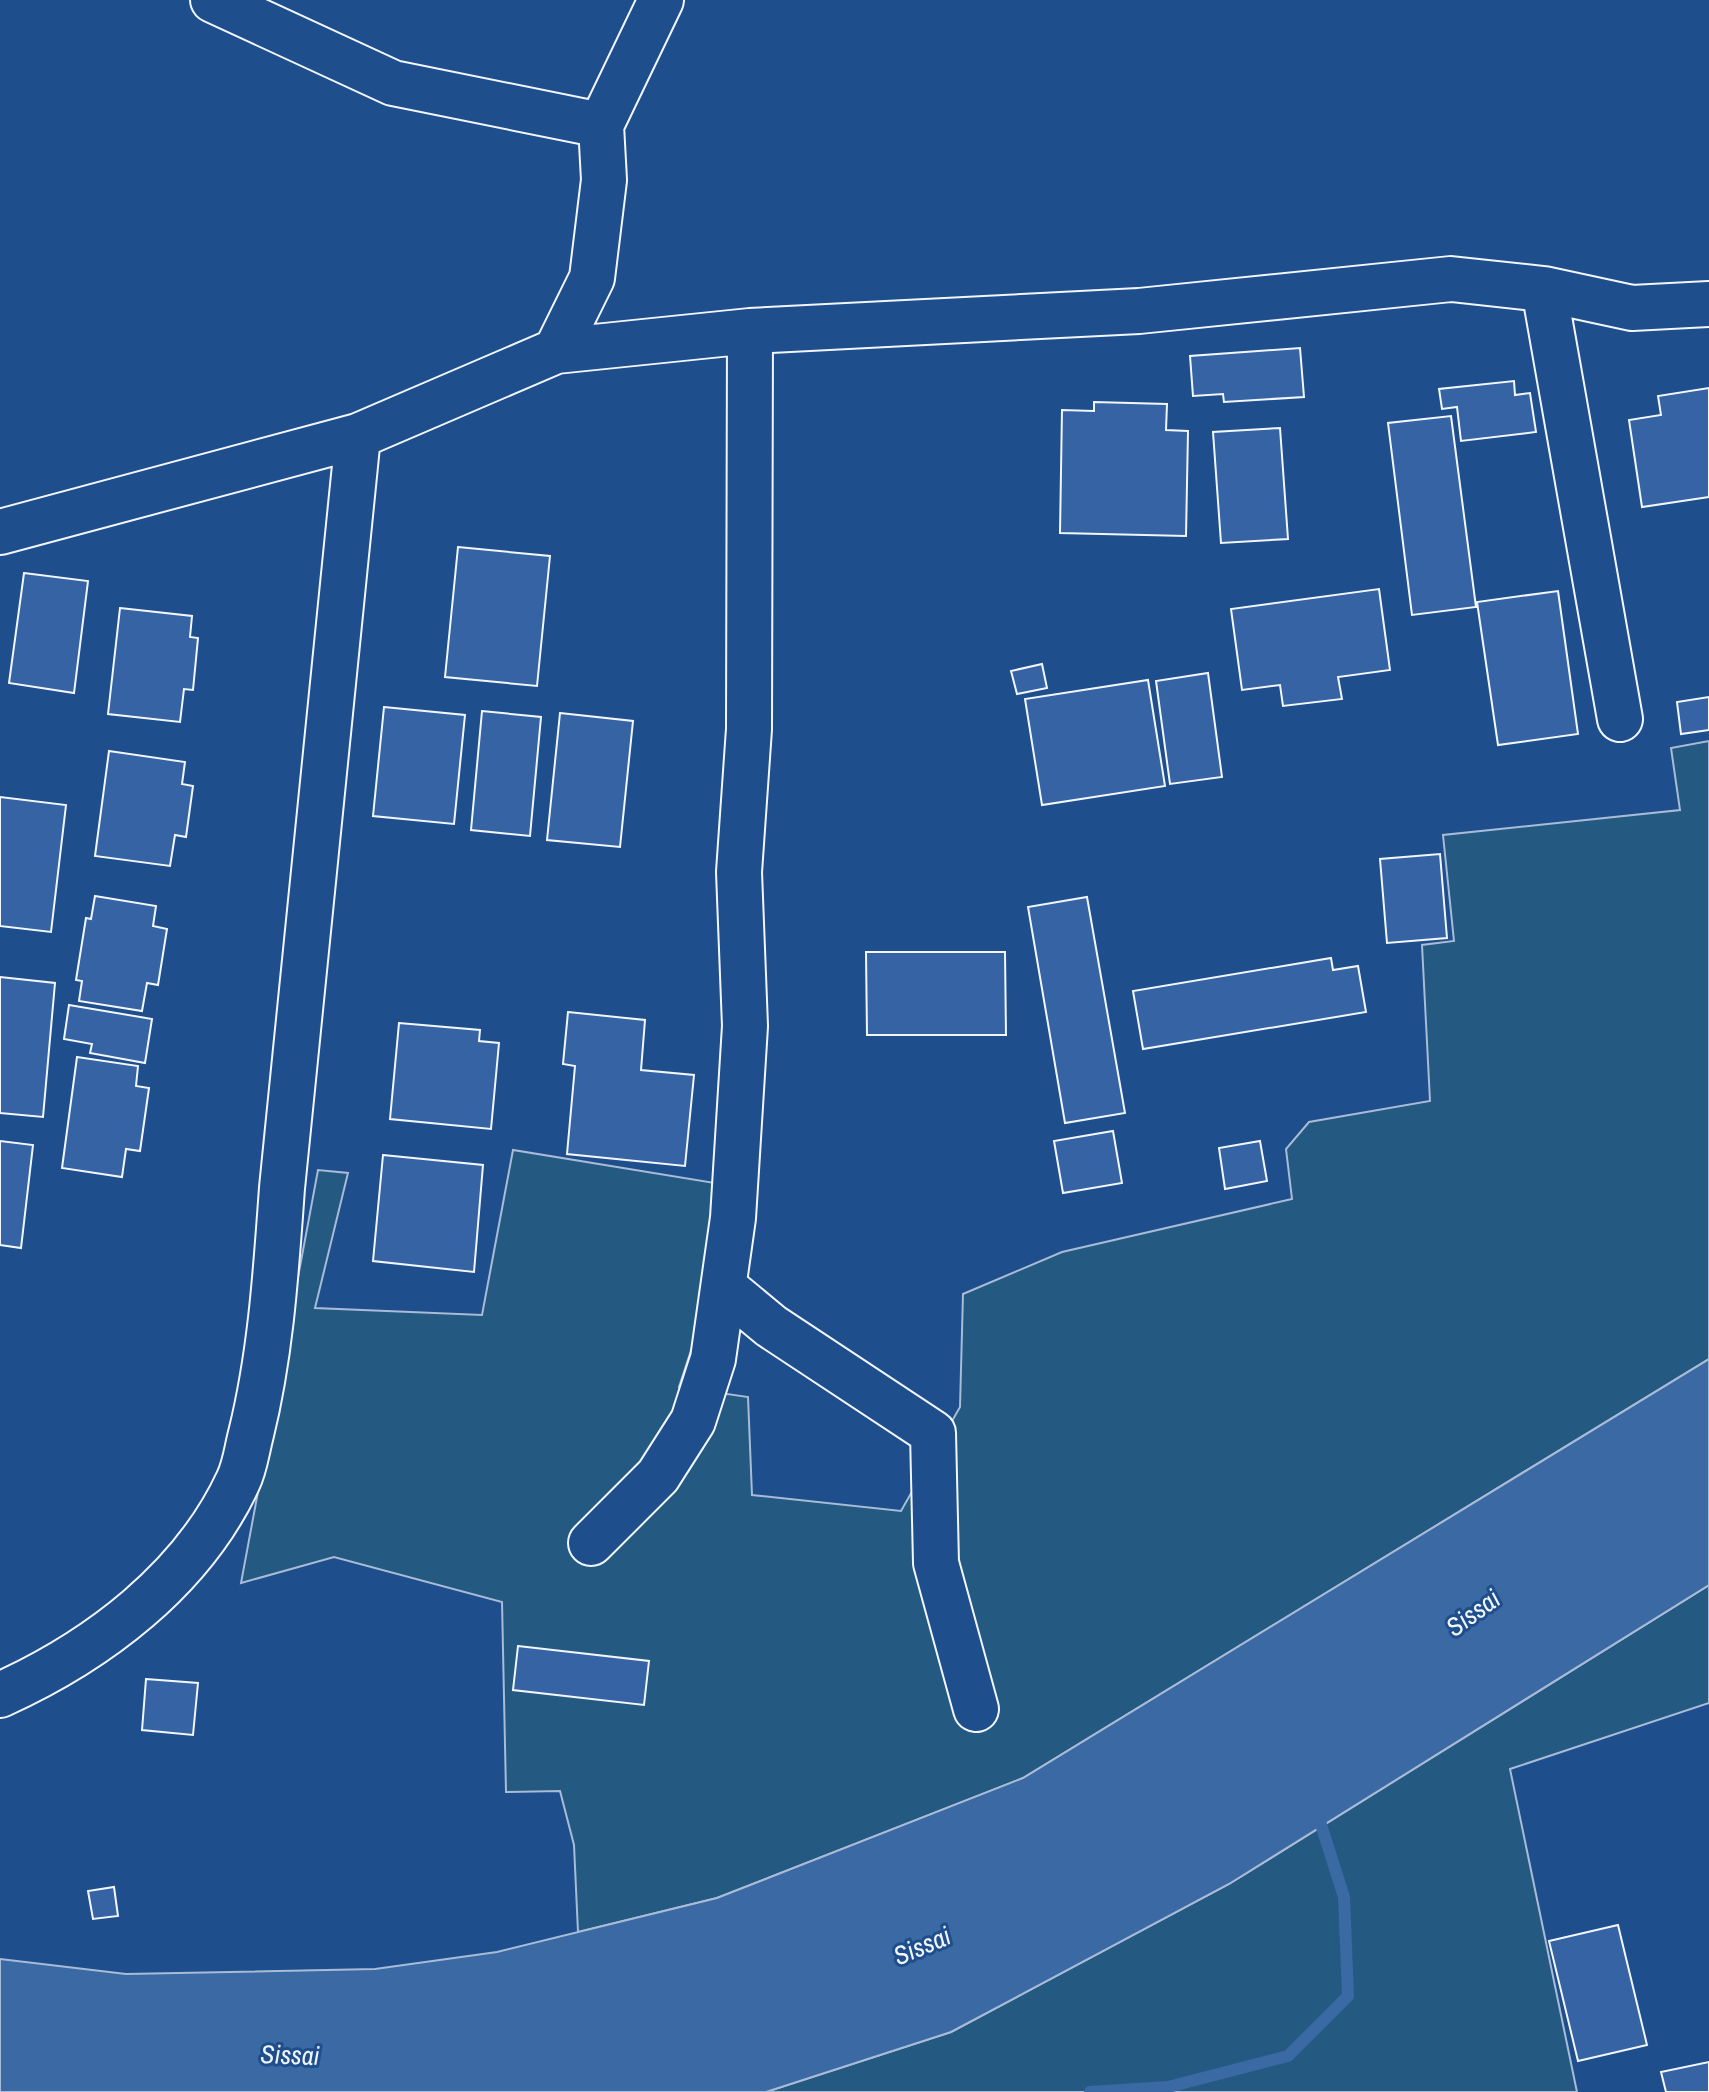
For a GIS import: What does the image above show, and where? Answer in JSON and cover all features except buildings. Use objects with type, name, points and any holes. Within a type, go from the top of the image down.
[{"type":"street","points":[[213,0],[393,83],[601,125]]},
{"type":"street","points":[[556,351],[592,278],[604,180],[601,125],[661,0]]},
{"type":"street","points":[[0,532],[358,436],[556,351],[750,331],[1139,311],[1451,279],[1544,289],[1632,308],[1709,304]]},
{"type":"street","points":[[1544,289],[1620,719]]},
{"type":"street","points":[[591,1543],[658,1476],[693,1421],[713,1359],[724,1287],[733,1218],[745,1026],[739,872],[749,729],[750,331]]},
{"type":"street","points":[[0,1695],[46,1674],[108,1633],[176,1573],[212,1529],[240,1478],[257,1410],[274,1306],[285,1157],[358,436]]},
{"type":"street","points":[[724,1287],[771,1326],[933,1433],[936,1563],[976,1709]]},
{"type":"shaded area","points":[[1709,741],[1709,1359],[1023,1778],[717,1898],[578,1932],[574,1845],[560,1791],[506,1792],[502,1602],[334,1557],[241,1583],[318,1170],[348,1173],[315,1308],[482,1315],[513,1150],[721,1184],[710,1293],[679,1387],[748,1397],[752,1495],[901,1511],[960,1407],[963,1294],[1062,1252],[1292,1199],[1286,1149],[1309,1122],[1430,1101],[1422,945],[1454,941],[1443,835],[1680,810],[1671,748]]},
{"type":"shaded area","points":[[1709,1585],[1709,1703],[1510,1769],[1577,2092],[766,2092],[951,2032],[1229,1884]]},
{"type":"water","name":"Sissai","points":[[1709,1359],[1709,1585],[1229,1884],[951,2032],[766,2092],[0,2092],[0,1959],[126,1974],[375,1969],[497,1952],[717,1898],[1023,1778]]},
{"type":"waterway","points":[[1090,2092],[1168,2087],[1288,2056],[1348,1996],[1344,1897],[1317,1812]]}]
